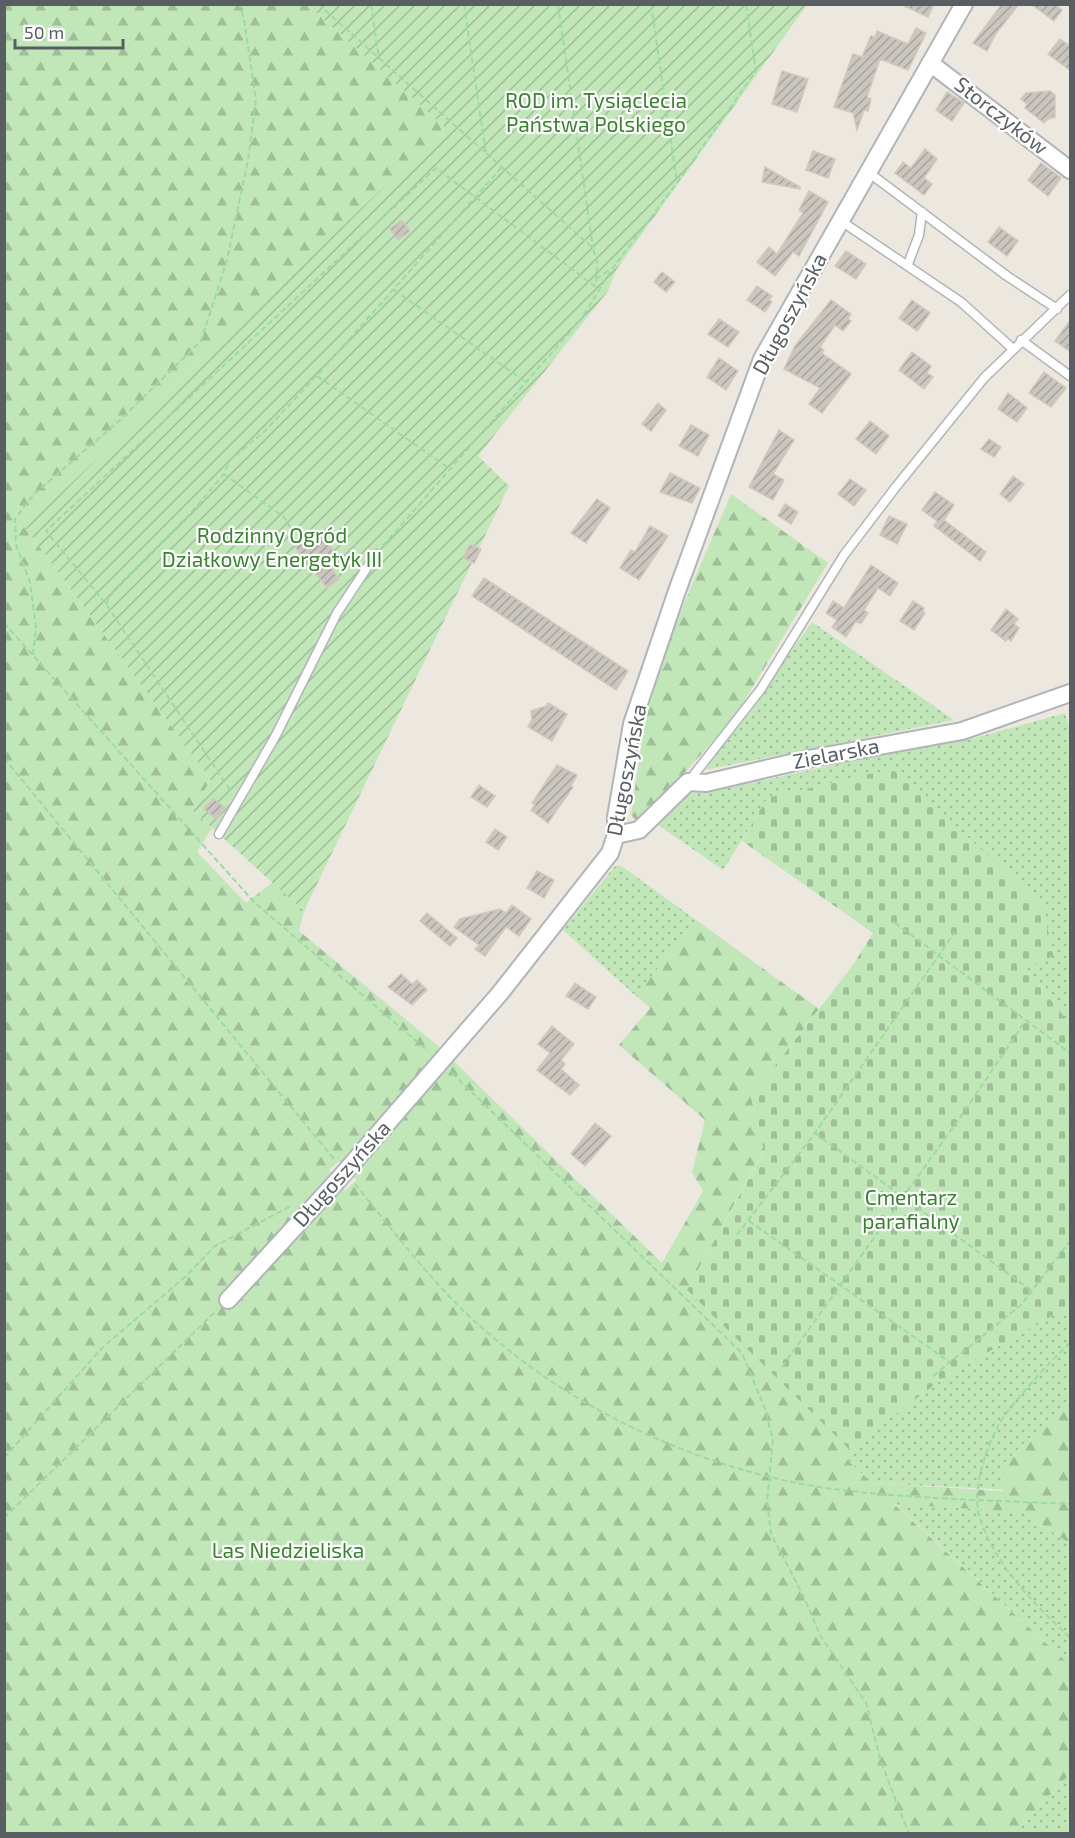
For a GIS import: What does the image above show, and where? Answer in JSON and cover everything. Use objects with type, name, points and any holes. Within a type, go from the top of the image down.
[{"type":"street","name":"Długoszyńska","points":[[228,1300],[345,1172],[578,897],[610,854],[616,835],[616,817],[632,724],[677,591],[762,359],[964,4]]},
{"type":"street","name":"Storczyków","points":[[930,63],[1071,170]]},
{"type":"street","name":"Zielarska","points":[[688,782],[706,783],[808,759],[962,731],[1071,693]]},
{"type":"street","points":[[616,835],[639,830],[688,782]]},
{"type":"lane","points":[[868,172],[1007,276],[1057,309]]},
{"type":"lane","points":[[908,264],[919,235],[922,212]]},
{"type":"lane","points":[[841,221],[908,264],[961,302],[1013,349]]},
{"type":"lane","points":[[688,782],[761,689],[844,555],[984,378],[1021,340],[1071,295]]},
{"type":"lane","points":[[1021,340],[1071,376]]},
{"type":"lane","points":[[219,834],[338,613],[376,554]]},
{"type":"path","points":[[33,655],[36,628],[30,582],[16,545],[15,519],[34,494],[119,421],[201,341],[224,270],[248,160],[256,100],[244,19],[239,4]]},
{"type":"path","points":[[318,4],[593,248]]},
{"type":"path","points":[[371,4],[379,59]]},
{"type":"path","points":[[464,4],[486,154]]},
{"type":"path","points":[[558,4],[593,248],[597,262],[596,294]]},
{"type":"path","points":[[651,4],[677,183]]},
{"type":"path","points":[[376,554],[582,318],[612,269],[677,183],[756,70],[746,4]]},
{"type":"path","points":[[238,802],[106,604],[46,531],[435,168],[596,287]]},
{"type":"path","points":[[106,604],[115,589],[188,516],[224,474],[230,460],[265,430],[316,376],[501,168]]},
{"type":"path","points":[[596,279],[612,269]]},
{"type":"path","points":[[394,290],[526,382]]},
{"type":"path","points":[[316,376],[450,469]]},
{"type":"path","points":[[224,474],[284,517],[293,532]]},
{"type":"path","points":[[4,623],[255,903],[440,1061],[742,1353],[765,1409],[773,1440],[767,1516],[771,1534],[803,1595],[820,1635],[866,1703],[881,1762],[909,1833]]},
{"type":"path","points":[[4,758],[143,925],[303,1125],[439,1285],[488,1333],[542,1375],[595,1407],[647,1433],[705,1458],[769,1477],[884,1494],[1071,1504]]},
{"type":"path","points":[[895,923],[1071,1053]]},
{"type":"path","points":[[737,1235],[815,1133],[955,932]]},
{"type":"path","points":[[782,1367],[1026,1020]]},
{"type":"path","points":[[815,1133],[1032,1291]]},
{"type":"path","points":[[4,1458],[102,1348],[185,1277],[215,1246],[293,1205]]},
{"type":"path","points":[[749,1221],[951,1363]]},
{"type":"path","points":[[933,1376],[1022,1305],[1071,1241]]},
{"type":"path","points":[[4,1518],[228,1300]]},
{"type":"path","points":[[1071,1343],[999,1425],[983,1466],[978,1500],[979,1516],[1004,1567],[1014,1582],[1071,1638]]},
{"type":"green space","name":"Las Niedzieliska","points":[[5,5],[308,5],[447,127],[25,527],[211,780],[192,810],[212,828],[197,852],[246,903],[273,882],[304,911],[299,931],[438,1046],[662,1263],[703,1191],[692,1172],[705,1120],[619,1045],[650,1008],[636,996],[696,920],[819,1009],[751,1097],[764,1150],[687,1290],[849,1448],[844,1457],[872,1483],[1002,1491],[1005,1462],[1070,1398],[1070,1544],[1023,1512],[894,1504],[1070,1665],[1070,1774],[1013,1833],[5,1834]],"holes":[[[339,1161],[356,1180],[345,1191],[329,1170]]]},
{"type":"green space","name":"Rodzinny Ogród Działkowy Energetyk III","points":[[308,5],[807,5],[616,270],[608,291],[478,456],[509,486],[304,911],[192,810],[211,780],[25,527],[446,128]]},
{"type":"green space","points":[[731,494],[828,563],[734,718],[649,812],[637,821],[631,815],[642,740],[651,699],[682,610]]},
{"type":"green space","points":[[812,622],[954,720],[705,770]]},
{"type":"green space","points":[[1065,713],[1070,731],[1070,1024],[1026,969],[768,798],[723,870],[658,825],[688,790],[724,789],[878,755],[971,739]]},
{"type":"green space","name":"Cmentarz parafialny","points":[[892,769],[1040,902],[1055,955],[1026,969],[1070,1024],[1070,1306],[949,1374],[849,1449],[687,1290],[764,1151],[751,1097],[853,965],[873,933],[742,841],[767,798]]},
{"type":"green space","points":[[620,865],[696,920],[636,996],[563,930],[614,867]]},
{"type":"green space","points":[[1070,1306],[1070,1493],[872,1483],[844,1457],[849,1448],[949,1374]]},
{"type":"green space","points":[[894,1503],[1023,1512],[1070,1544],[1070,1665]]},
{"type":"green space","points":[[1070,1774],[1070,1833],[1013,1833]]},
{"type":"building","points":[[900,4],[934,4],[928,17]]},
{"type":"building","points":[[1002,4],[1019,4],[995,35],[987,51],[973,43]]},
{"type":"building","points":[[1031,4],[1055,4],[1062,10],[1054,21]]},
{"type":"building","points":[[916,28],[926,33],[908,70],[880,59],[867,97],[871,99],[868,111],[864,110],[857,130],[853,113],[834,107],[853,54],[862,57],[871,36],[875,37],[877,31],[908,44]]},
{"type":"building","points":[[1060,39],[1071,47],[1071,71],[1048,54]]},
{"type":"building","points":[[782,71],[808,79],[797,112],[772,104]]},
{"type":"building","points":[[1050,91],[1055,95],[1055,117],[1044,123],[1025,108],[1027,104],[1021,99],[1026,93]]},
{"type":"building","points":[[947,92],[964,103],[952,121],[936,110]]},
{"type":"building","points":[[925,149],[937,159],[924,178],[932,184],[924,195],[895,173],[903,162],[911,168]]},
{"type":"building","points":[[813,151],[835,159],[828,178],[806,170]]},
{"type":"building","points":[[1041,163],[1061,178],[1048,196],[1028,180]]},
{"type":"building","points":[[765,167],[800,187],[800,189],[762,182]]},
{"type":"building","points":[[809,191],[828,202],[799,256],[793,252],[775,276],[757,262],[769,247],[777,254],[803,213],[799,210]]},
{"type":"building","points":[[402,220],[410,231],[398,240],[390,229]]},
{"type":"building","points":[[999,227],[1018,241],[1007,256],[988,242]]},
{"type":"building","points":[[846,251],[866,264],[856,279],[835,266]]},
{"type":"building","points":[[662,272],[675,282],[666,292],[654,282]]},
{"type":"building","points":[[757,286],[772,296],[769,300],[772,302],[765,312],[747,300]]},
{"type":"building","points":[[831,300],[851,314],[848,319],[851,321],[843,331],[835,325],[820,347],[824,350],[822,353],[851,374],[822,413],[809,404],[820,388],[784,369],[795,346]]},
{"type":"building","points":[[912,300],[930,313],[917,331],[899,318]]},
{"type":"building","points":[[719,319],[739,332],[728,347],[708,334]]},
{"type":"building","points":[[1071,319],[1071,352],[1055,341]]},
{"type":"building","points":[[912,352],[931,366],[927,373],[933,377],[924,389],[899,370]]},
{"type":"building","points":[[719,358],[738,371],[726,390],[707,377]]},
{"type":"building","points":[[1044,372],[1066,388],[1051,407],[1029,393]]},
{"type":"building","points":[[1008,393],[1027,408],[1017,422],[998,409]]},
{"type":"building","points":[[658,403],[666,410],[651,431],[642,424]]},
{"type":"building","points":[[870,421],[889,436],[876,454],[856,439]]},
{"type":"building","points":[[691,425],[709,435],[698,456],[679,446]]},
{"type":"building","points":[[779,430],[794,440],[773,474],[784,480],[773,500],[749,487]]},
{"type":"building","points":[[989,439],[1001,447],[994,457],[981,449]]},
{"type":"building","points":[[670,473],[700,488],[692,503],[660,492]]},
{"type":"building","points":[[1013,476],[1024,484],[1010,502],[1000,494]]},
{"type":"building","points":[[850,479],[866,490],[854,506],[838,494]]},
{"type":"building","points":[[935,492],[954,505],[944,520],[986,552],[980,561],[934,526],[937,521],[922,510]]},
{"type":"building","points":[[597,499],[610,508],[586,543],[571,533]]},
{"type":"building","points":[[785,504],[798,512],[791,524],[778,516]]},
{"type":"building","points":[[889,516],[907,524],[897,544],[880,535]]},
{"type":"building","points":[[650,526],[668,536],[639,580],[620,568],[631,550],[635,552]]},
{"type":"building","points":[[303,533],[311,543],[321,535],[338,556],[328,564],[339,579],[327,588],[292,543]]},
{"type":"building","points":[[470,544],[481,549],[474,563],[463,558]]},
{"type":"building","points":[[871,565],[898,583],[890,596],[878,588],[864,610],[868,613],[861,624],[856,621],[846,637],[832,627],[837,620],[826,613],[833,601],[844,608]]},
{"type":"building","points":[[484,578],[628,671],[616,690],[472,596]]},
{"type":"building","points":[[913,601],[924,608],[925,613],[914,630],[900,621]]},
{"type":"building","points":[[1006,609],[1018,619],[1014,624],[1019,628],[1011,641],[1007,638],[1006,641],[991,630]]},
{"type":"building","points":[[548,703],[567,714],[552,741],[528,727],[532,719],[531,711],[546,706]]},
{"type":"building","points":[[557,765],[577,775],[571,786],[573,787],[548,823],[531,810],[535,805],[532,803]]},
{"type":"building","points":[[479,785],[495,796],[487,807],[471,797]]},
{"type":"building","points":[[213,798],[225,808],[216,819],[204,809]]},
{"type":"building","points":[[495,829],[507,837],[498,850],[486,842]]},
{"type":"building","points":[[537,871],[554,880],[544,898],[527,888]]},
{"type":"building","points":[[512,905],[531,919],[519,936],[506,927],[485,956],[475,949],[479,945],[454,927],[460,919],[500,909],[506,913]]},
{"type":"building","points":[[427,913],[457,938],[450,946],[420,921]]},
{"type":"building","points":[[401,974],[412,984],[417,980],[427,990],[412,1005],[388,987]]},
{"type":"building","points":[[575,983],[596,997],[588,1009],[566,996]]},
{"type":"building","points":[[552,1026],[574,1044],[561,1060],[565,1064],[561,1069],[579,1085],[570,1095],[537,1070],[550,1053],[538,1044]]},
{"type":"building","points":[[595,1123],[611,1136],[585,1166],[571,1154]]},
{"type":"park label","name":"ROD im. Tysiąclecia Państwa Polskiego","points":[[596,113]]}]
